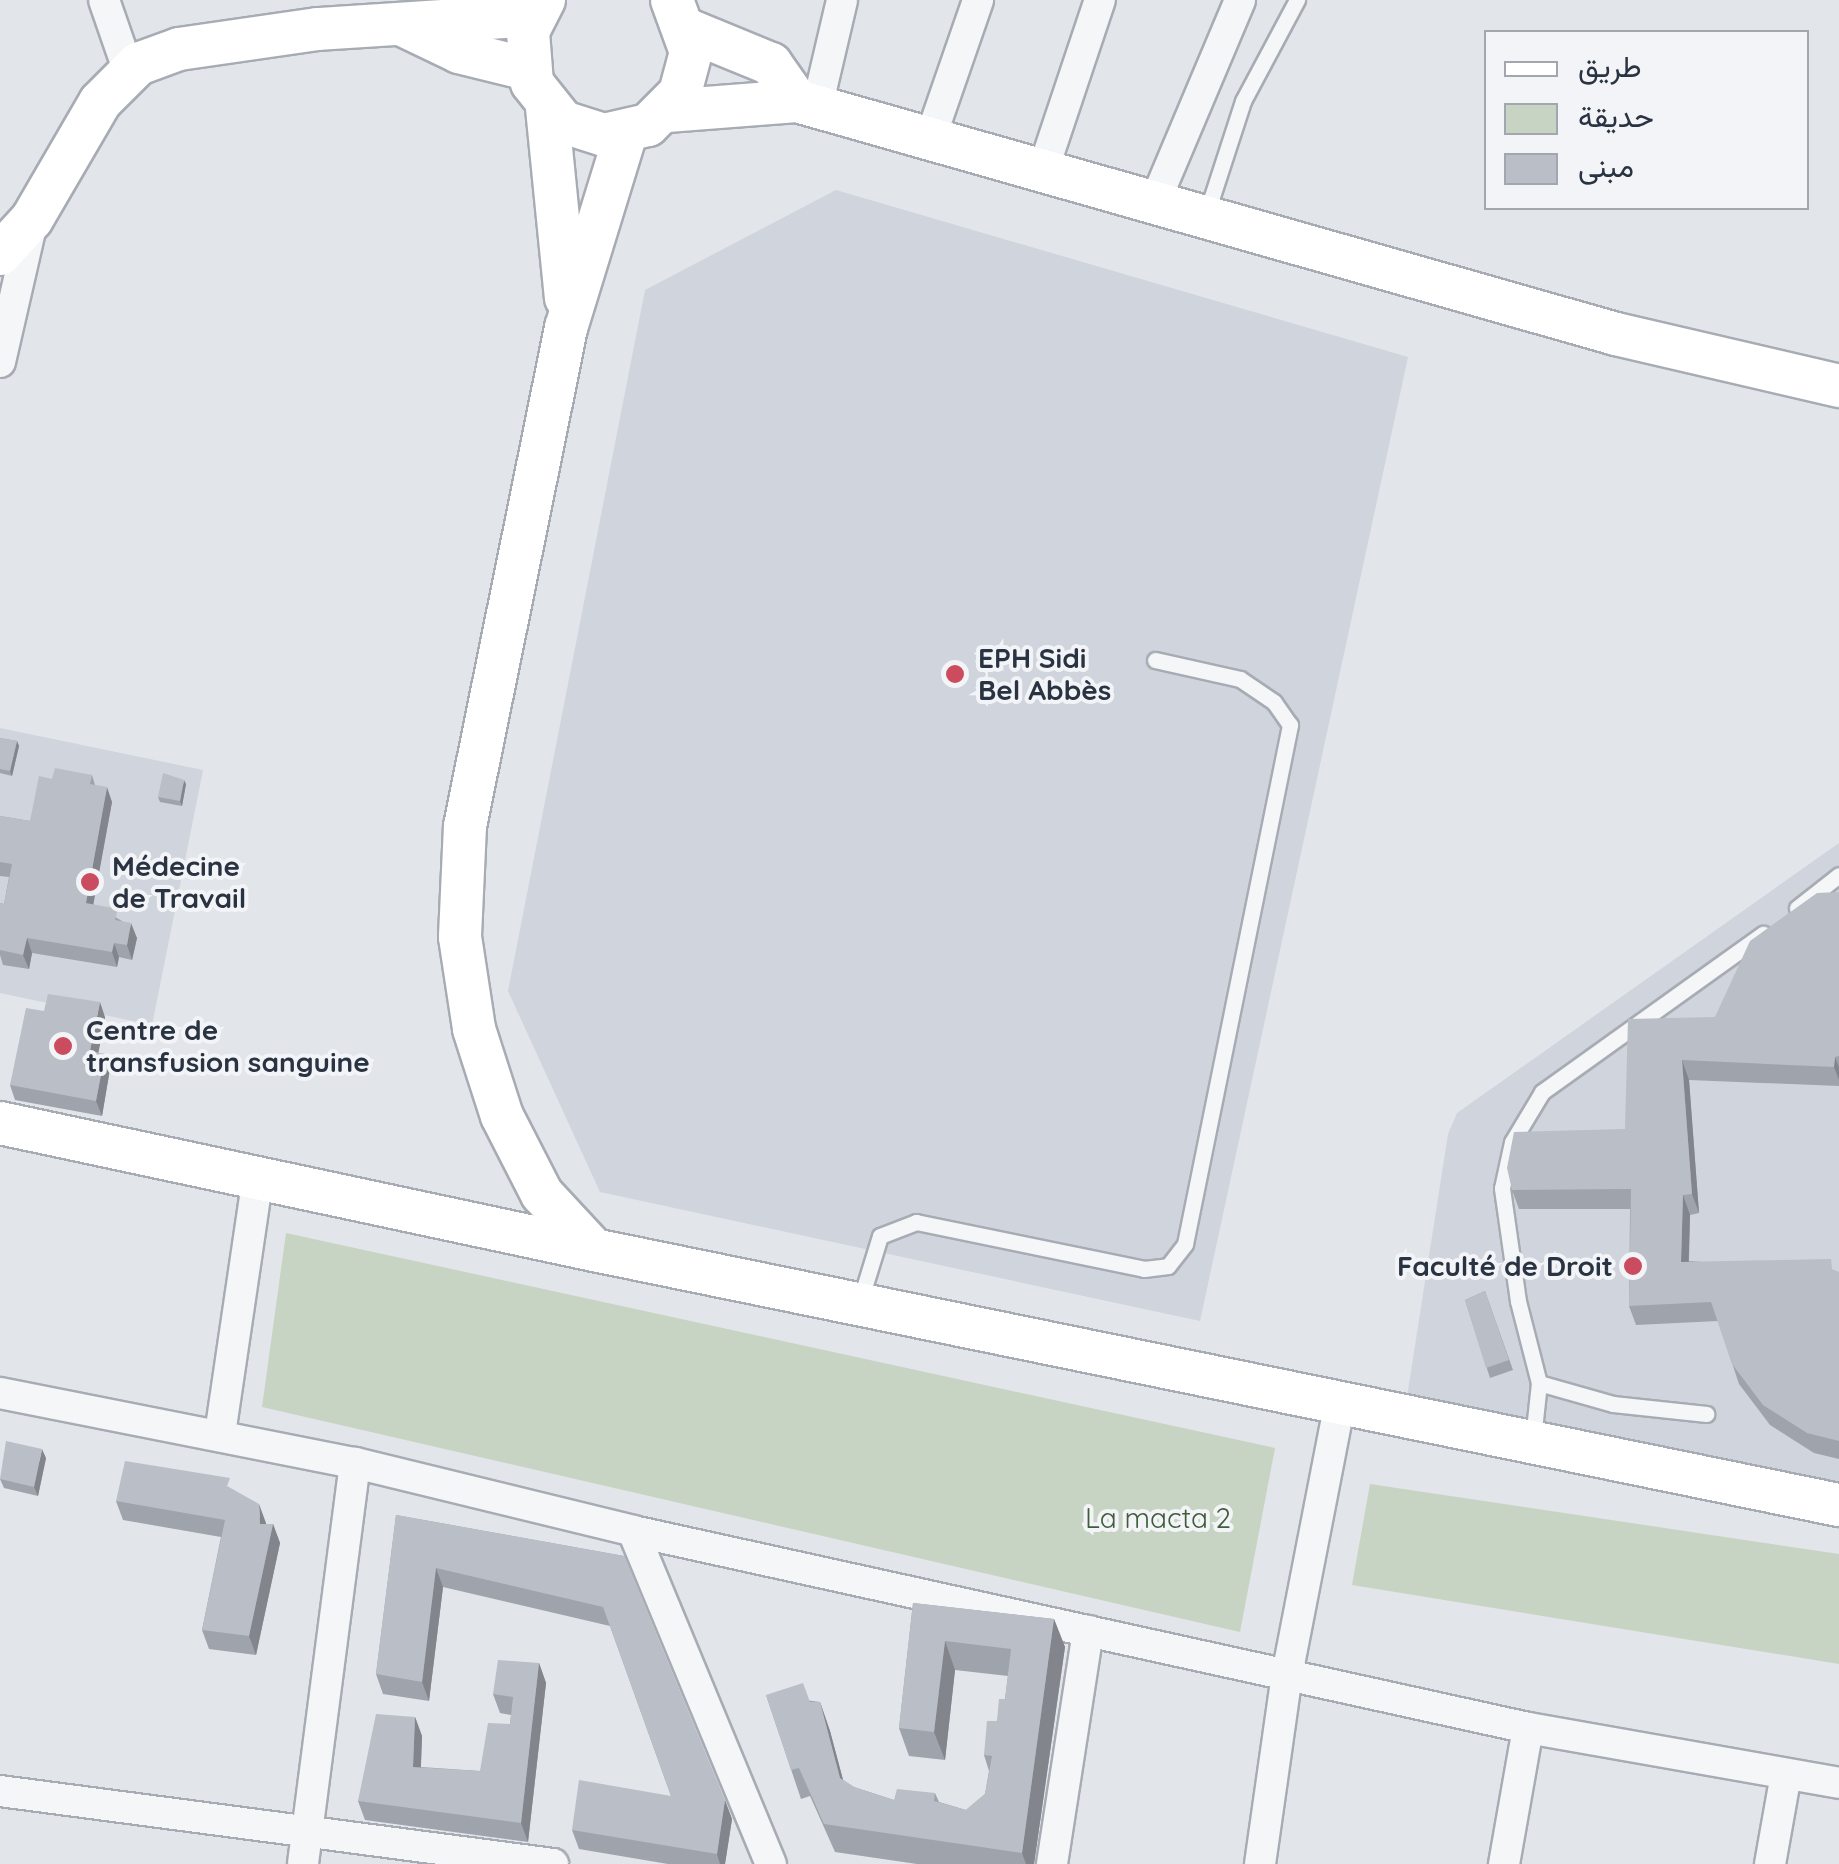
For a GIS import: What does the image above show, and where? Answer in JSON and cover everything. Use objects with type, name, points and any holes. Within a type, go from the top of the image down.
[{"type":"main road","points":[[0,254],[32,219],[100,102],[129,72],[179,49],[403,25],[485,7],[539,7],[527,70],[547,108],[562,224],[566,328]]},
{"type":"main road","points":[[680,9],[771,64],[807,104]]},
{"type":"main road","points":[[667,111],[689,73],[680,9]]},
{"type":"main road","points":[[403,25],[459,52],[527,70]]},
{"type":"main road","points":[[547,108],[583,131],[626,133],[667,111],[807,104],[1616,334],[1839,386]]},
{"type":"main road","points":[[594,1250],[542,1194],[502,1116],[474,1028],[460,937],[464,826],[566,328],[626,133]]},
{"type":"main road","points":[[0,1123],[594,1250],[1839,1505]]},
{"type":"street","points":[[104,0],[129,72]]},
{"type":"street","points":[[807,104],[842,0]]},
{"type":"street","points":[[930,139],[978,0]]},
{"type":"street","points":[[1042,170],[1100,0]]},
{"type":"street","points":[[1154,204],[1229,3]]},
{"type":"street","points":[[0,362],[32,219]]},
{"type":"street","points":[[220,1434],[258,1178]]},
{"type":"street","points":[[1,1398],[220,1434],[355,1463],[634,1531],[1528,1728],[1839,1783]]},
{"type":"street","points":[[1260,1864],[1287,1675],[1340,1403]]},
{"type":"street","points":[[303,1864],[355,1463]]},
{"type":"street","points":[[634,1531],[771,1864]]},
{"type":"street","points":[[1052,1864],[1088,1631]]},
{"type":"street","points":[[1504,1864],[1528,1728]]},
{"type":"street","points":[[1770,1864],[1786,1774]]},
{"type":"street","points":[[0,1790],[553,1864]]},
{"type":"lane","points":[[1205,218],[1243,100],[1297,0]]},
{"type":"lane","points":[[859,1304],[880,1236],[916,1222],[1144,1270],[1168,1266],[1185,1244],[1290,725],[1274,702],[1240,680],[1155,660]]},
{"type":"lane","points":[[1533,1443],[1539,1383],[1518,1301],[1502,1188],[1512,1142],[1542,1092],[1839,875]]},
{"type":"lane","points":[[1539,1383],[1613,1404],[1706,1414]]},
{"type":"shaded area","name":"EPH Sidi Bel Abbès","points":[[836,190],[1408,357],[1200,1321],[600,1192],[508,991],[645,290]]},
{"type":"shaded area","name":"Médecine de Travail","points":[[0,728],[203,770],[152,1025],[0,993]]},
{"type":"shaded area","name":"Faculté de Droit","points":[[1839,843],[1839,1502],[1407,1397],[1448,1134],[1457,1113]]},
{"type":"green space","name":"La macta 2","points":[[286,1233],[1275,1448],[1240,1632],[262,1407]]},
{"type":"green space","points":[[1370,1484],[1839,1554],[1839,1664],[1352,1585]]},
{"type":"building","points":[[0,738],[17,741],[10,771],[0,769]]},
{"type":"building","points":[[55,768],[92,775],[90,784],[107,787],[86,903],[118,909],[115,920],[131,923],[127,945],[114,943],[112,952],[27,938],[23,955],[0,950],[0,903],[4,904],[12,864],[0,862],[0,816],[30,821],[39,776],[52,779]]},
{"type":"building","points":[[163,773],[184,780],[180,801],[158,797]]},
{"type":"building","points":[[1839,892],[1839,1056],[1835,1057],[1834,1067],[1682,1060],[1692,1194],[1683,1195],[1681,1262],[1831,1259],[1832,1269],[1839,1272],[1839,1441],[1807,1433],[1763,1405],[1732,1364],[1711,1302],[1629,1306],[1631,1189],[1512,1190],[1507,1168],[1514,1132],[1625,1129],[1628,1019],[1715,1017],[1750,941],[1817,893]]},
{"type":"building","name":"Centre de transfusion sanguine","points":[[48,994],[100,1002],[90,1051],[105,1054],[96,1101],[10,1085],[26,1008],[44,1011]]},
{"type":"building","points":[[1485,1291],[1509,1360],[1486,1368],[1465,1300]]},
{"type":"building","points":[[6,1441],[42,1449],[34,1487],[0,1479]]},
{"type":"building","points":[[125,1461],[230,1478],[227,1486],[259,1504],[260,1524],[273,1524],[249,1636],[202,1630],[225,1520],[116,1501]]},
{"type":"building","points":[[396,1515],[624,1556],[725,1800],[717,1854],[572,1830],[579,1780],[671,1796],[603,1607],[436,1568],[422,1682],[376,1674]]},
{"type":"building","points":[[913,1603],[1054,1619],[1022,1853],[824,1824],[799,1768],[791,1770],[766,1695],[803,1683],[810,1702],[820,1702],[840,1778],[854,1787],[894,1800],[897,1789],[935,1793],[934,1801],[966,1810],[985,1794],[992,1756],[984,1755],[987,1721],[997,1721],[999,1699],[1005,1699],[1011,1649],[945,1641],[934,1732],[899,1728]]},
{"type":"building","points":[[498,1660],[539,1663],[521,1823],[358,1801],[376,1714],[415,1717],[413,1767],[480,1771],[488,1723],[510,1724],[513,1697],[493,1694]]},
{"type":"place","name":"EPH Sidi Bel Abbès","points":[[955,674]]},
{"type":"place","name":"Médecine de Travail","points":[[90,882]]},
{"type":"place","name":"Centre de transfusion sanguine","points":[[63,1046]]},
{"type":"place","name":"Faculté de Droit","points":[[1633,1266]]}]
